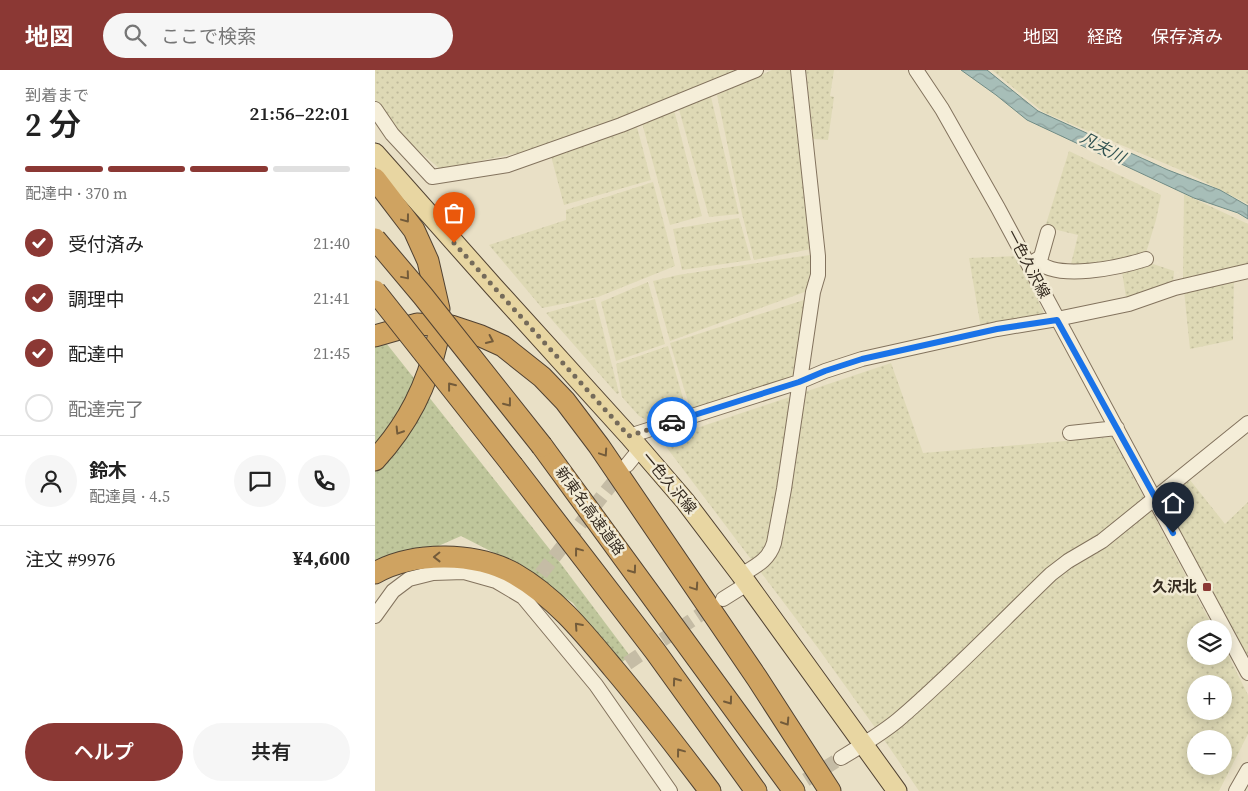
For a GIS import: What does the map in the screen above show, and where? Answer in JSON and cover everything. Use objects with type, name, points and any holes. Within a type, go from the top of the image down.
[{"type":"highway","points":[[376,180],[414,230],[428,261],[439,309]]},
{"type":"highway","name":"新東名高速道路","points":[[375,239],[423,296],[542,446],[794,791]]},
{"type":"highway","points":[[375,291],[655,651],[756,791]]},
{"type":"highway","points":[[375,336],[417,324],[451,326],[503,346],[542,377],[565,401],[599,446],[757,678],[830,791]]},
{"type":"highway","points":[[375,460],[393,441],[416,403],[433,362],[438,338]]},
{"type":"highway","points":[[375,573],[406,562],[426,558],[450,557],[479,561],[514,573],[548,596],[578,626],[655,719],[710,791]]},
{"type":"main road","name":"一色久沢線","points":[[375,153],[493,288],[635,442],[685,501],[744,579],[897,791]]},
{"type":"street","points":[[375,109],[392,134],[432,177],[508,165],[621,125],[756,70]]},
{"type":"street","points":[[723,599],[766,559],[775,542],[813,292],[818,275],[798,70]]},
{"type":"street","name":"一色久沢線","points":[[916,70],[942,109],[1032,262],[1057,320],[1156,499],[1181,550],[1248,673]]},
{"type":"street","points":[[1032,262],[1041,258],[1048,232]]},
{"type":"street","points":[[1032,262],[1042,267],[1058,270],[1087,271],[1121,267],[1146,259]]},
{"type":"street","points":[[627,466],[635,442],[825,371],[870,357],[997,329],[1057,320],[1129,304],[1175,288],[1248,271]]},
{"type":"street","points":[[841,758],[898,720],[1068,560],[1102,541],[1248,423]]},
{"type":"street","points":[[1070,432],[1117,428]]},
{"type":"street","points":[[375,616],[393,591],[409,580],[433,573],[464,572],[496,581],[525,594],[596,686],[670,791]]},
{"type":"street","points":[[596,686],[609,676]]},
{"type":"street","points":[[1236,791],[1248,770]]},
{"type":"street","points":[[655,791],[661,778]]},
{"type":"shaded area","points":[[375,70],[739,70],[625,117],[538,149],[440,169],[407,141],[376,102]]},
{"type":"shaded area","points":[[772,70],[791,70],[811,249],[754,260],[742,214],[717,95]]},
{"type":"shaded area","points":[[806,70],[834,70],[830,96],[834,97],[828,140],[813,139]]},
{"type":"shaded area","points":[[992,70],[1248,70],[1248,204],[1185,172],[1043,112]]},
{"type":"shaded area","points":[[710,93],[739,214],[709,217],[678,106]]},
{"type":"shaded area","points":[[674,110],[702,216],[670,225],[642,123]]},
{"type":"shaded area","points":[[637,127],[651,180],[564,205],[551,156]]},
{"type":"shaded area","points":[[1069,151],[1161,195],[1156,220],[1145,256],[1113,264],[1071,264],[1078,235],[1045,227]]},
{"type":"shaded area","points":[[653,182],[675,266],[598,297],[542,308],[489,245],[566,220],[566,210]]},
{"type":"shaded area","points":[[1184,194],[1248,224],[1248,271],[1234,275],[1233,340],[1190,349],[1183,281]]},
{"type":"shaded area","points":[[739,218],[751,260],[682,270],[673,229]]},
{"type":"shaded area","points":[[810,255],[810,290],[670,341],[653,281],[678,275]]},
{"type":"shaded area","points":[[1018,256],[1046,318],[981,328],[969,258]]},
{"type":"shaded area","points":[[1150,263],[1174,271],[1173,284],[1126,297],[1122,272]]},
{"type":"shaded area","points":[[648,282],[665,344],[616,361],[601,302]]},
{"type":"shaded area","points":[[595,299],[619,393],[617,394],[546,313]]},
{"type":"shaded area","points":[[807,299],[794,378],[691,411],[670,343]]},
{"type":"shaded area","points":[[668,346],[687,412],[654,424],[639,416],[622,397],[616,364]]},
{"type":"shaded area","points":[[891,363],[923,453],[1112,437],[1209,620],[1187,620],[1187,665],[1232,665],[1232,663],[1248,695],[1248,734],[1232,765],[1232,730],[1187,730],[1187,775],[1227,775],[1219,791],[919,791],[818,648],[661,440]]},
{"type":"shaded area","points":[[1190,480],[1225,524],[1248,502],[1248,661],[1232,631],[1232,620],[1226,620],[1163,500]]},
{"type":"green space","points":[[375,329],[555,556],[630,656],[617,666],[573,603],[510,561],[461,536],[375,574]]},
{"type":"water","name":"凡夫川","points":[[961,70],[987,70],[1038,111],[1168,170],[1220,190],[1248,206],[1248,219],[1238,213],[1194,198],[1027,120]]},
{"type":"tunnel","points":[[528,590],[623,470]]},
{"type":"tunnel","points":[[610,675],[716,604]]},
{"type":"tunnel","points":[[788,791],[841,758]]},
{"type":"way so far","points":[[454,243],[629,436],[672,422]]},
{"type":"place","name":"久沢北","points":[[1207,587]]},
{"type":"route","points":[[672,422],[799,382],[862,359],[997,329],[1057,320],[1173,533]]}]
